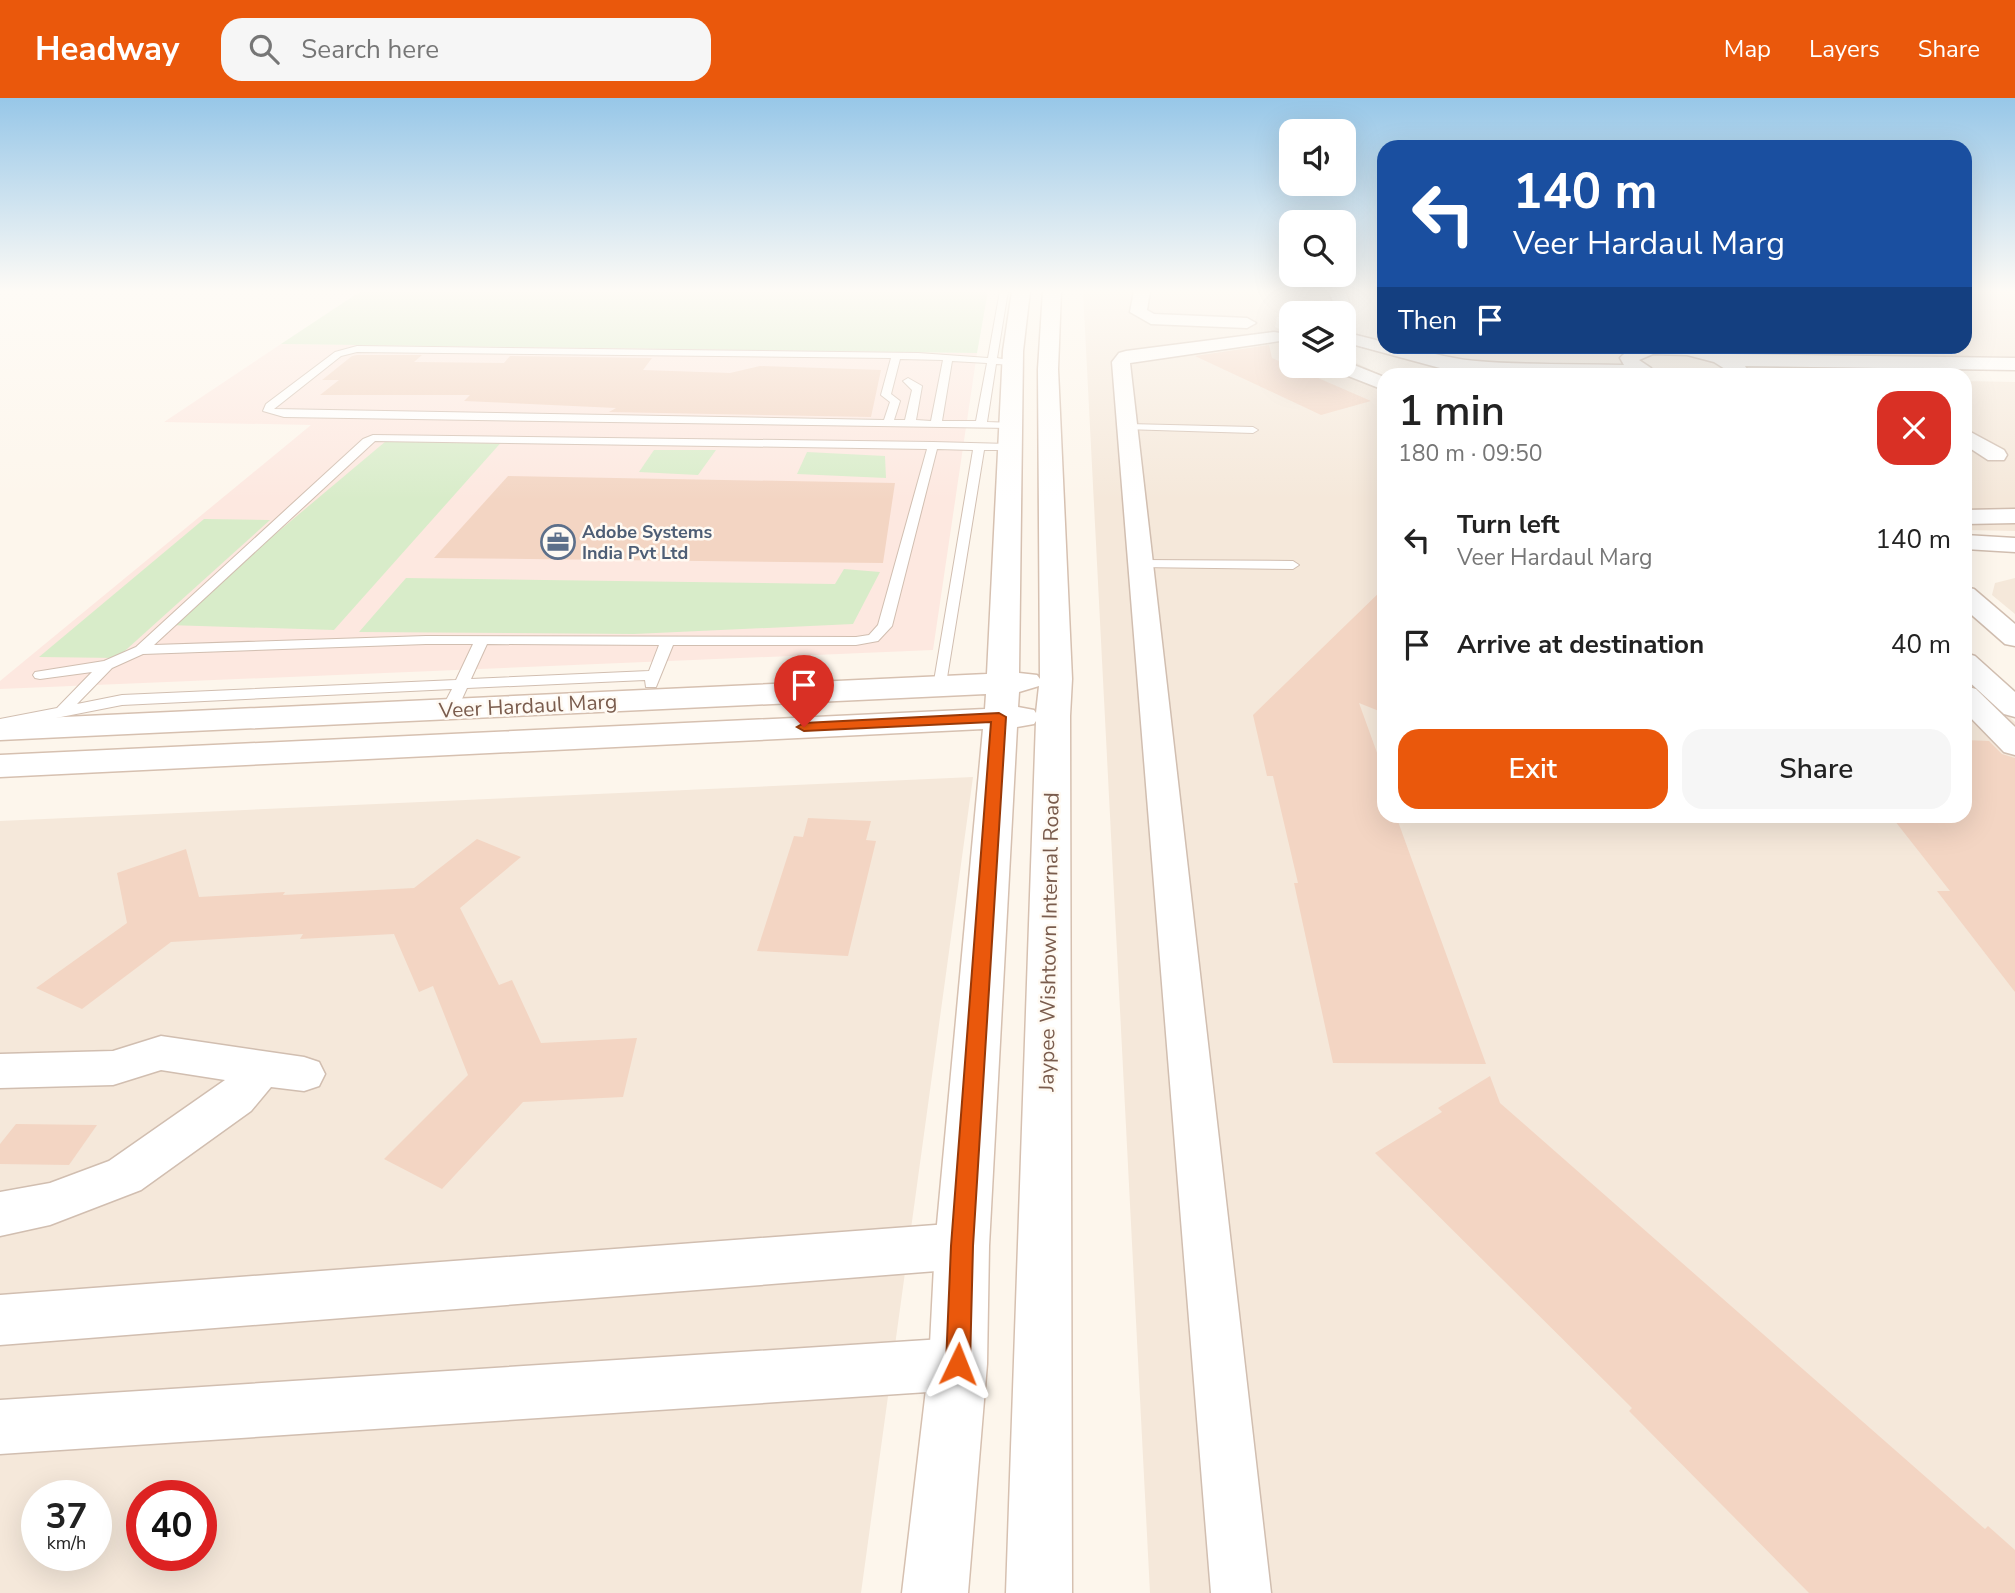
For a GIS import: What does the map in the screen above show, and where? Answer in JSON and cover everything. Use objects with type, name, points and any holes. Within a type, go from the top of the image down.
[{"type":"street","points":[[935,1593],[958,1364],[962,1246],[1001,701],[995,436],[1003,361]]},
{"type":"street","name":"Jaypee Wishtown Internal Road","points":[[1039,1593],[1054,698],[1048,361]]},
{"type":"street","points":[[1121,361],[1241,1593]]},
{"type":"street","points":[[1442,361],[1476,367],[1640,368]]},
{"type":"street","points":[[1518,361],[1640,368]]},
{"type":"street","points":[[1828,361],[2015,364]]},
{"type":"street","points":[[1356,373],[1377,381]]},
{"type":"street","points":[[1972,376],[2015,377]]},
{"type":"street","points":[[1972,440],[1996,455]]},
{"type":"street","points":[[1972,517],[2015,516]]},
{"type":"street","points":[[1972,560],[2015,545]]},
{"type":"street","points":[[1972,563],[2015,567]]},
{"type":"street","points":[[1972,601],[2015,638]]},
{"type":"street","points":[[1972,668],[2015,708]]},
{"type":"street","name":"Veer Hardaul Marg","points":[[0,730],[456,697],[650,688],[940,687],[1001,701]]},
{"type":"street","name":"Veer Hardaul Marg","points":[[0,766],[1054,698]]},
{"type":"street","points":[[1972,702],[2015,745]]},
{"type":"street","points":[[0,1071],[113,1068],[161,1053],[304,1074]]},
{"type":"street","points":[[0,1213],[51,1204],[125,1175],[236,1098],[261,1068]]},
{"type":"street","points":[[0,1320],[962,1246]]},
{"type":"street","points":[[0,1427],[958,1364]]},
{"type":"lane","points":[[329,361],[270,406],[268,411],[284,414],[936,423],[995,436]]},
{"type":"lane","points":[[888,423],[895,401],[886,395],[886,389],[895,361]]},
{"type":"lane","points":[[936,423],[947,361]]},
{"type":"lane","points":[[908,381],[917,386],[910,423]]},
{"type":"lane","points":[[1128,428],[1253,430]]},
{"type":"lane","points":[[141,650],[373,438],[933,445],[995,436]]},
{"type":"lane","points":[[940,687],[995,436]]},
{"type":"lane","points":[[40,674],[107,664],[141,650],[394,641],[856,641],[873,638],[885,626],[933,445]]},
{"type":"lane","points":[[1141,564],[1293,565]]},
{"type":"lane","points":[[0,724],[122,699],[456,697],[482,640]]},
{"type":"lane","points":[[650,688],[667,642]]},
{"type":"lane","points":[[62,710],[107,664]]},
{"type":"shaded area","name":"Adobe Systems India Pvt Ltd","points":[[256,361],[976,361],[933,650],[0,689],[0,681],[311,425],[164,422]]},
{"type":"shaded area","points":[[1087,361],[1279,361],[1279,378],[1356,378],[1356,363],[1377,373],[1377,823],[1972,823],[1972,682],[2015,722],[2015,1593],[1150,1593]]},
{"type":"shaded area","points":[[1972,381],[2015,382],[2015,531],[1972,530]]},
{"type":"shaded area","points":[[2015,578],[2015,614],[1992,595],[1995,583]]},
{"type":"shaded area","points":[[973,777],[861,1593],[0,1593],[0,821]]},
{"type":"green space","points":[[392,436],[505,438],[334,630],[167,625]]},
{"type":"green space","points":[[654,450],[716,450],[698,475],[639,472]]},
{"type":"green space","points":[[807,452],[885,456],[886,478],[797,474]]},
{"type":"green space","points":[[204,519],[270,520],[117,658],[39,657]]},
{"type":"green space","points":[[844,569],[880,572],[853,624],[634,634],[359,632],[406,578],[835,584]]},
{"type":"building","points":[[346,361],[504,363],[506,361],[650,361],[643,370],[730,373],[760,366],[881,370],[871,417],[609,412],[616,408],[464,401],[470,395],[320,395],[339,380],[322,380]]},
{"type":"building","points":[[1205,361],[1278,361],[1279,378],[1318,378],[1371,401],[1321,415]]},
{"type":"building","points":[[508,476],[895,483],[883,563],[434,558]]},
{"type":"building","points":[[1377,595],[1377,710],[1359,703],[1377,753],[1377,823],[1399,823],[1486,1064],[1333,1063],[1294,883],[1298,883],[1273,776],[1267,776],[1253,715]]},
{"type":"building","points":[[1972,740],[1989,741],[2002,754],[2015,758],[2015,992],[1937,891],[1950,891],[1897,823],[1972,823]]},
{"type":"building","points":[[808,818],[871,821],[866,840],[876,841],[848,956],[757,951],[794,836],[803,837]]},
{"type":"building","points":[[477,839],[521,857],[460,908],[499,985],[512,980],[541,1043],[637,1038],[623,1097],[523,1102],[442,1189],[384,1159],[468,1075],[433,986],[419,992],[394,934],[300,939],[303,934],[171,942],[82,1009],[36,988],[127,923],[117,873],[186,849],[199,897],[285,892],[283,895],[414,888]]},
{"type":"building","points":[[1490,1076],[1500,1103],[1985,1529],[1988,1526],[2015,1550],[2015,1593],[1809,1593],[1629,1411],[1632,1408],[1375,1153],[1442,1112],[1438,1108]]},
{"type":"building","points":[[16,1124],[97,1125],[69,1165],[0,1164],[0,1144]]},
{"type":"place","name":"Adobe Systems India Pvt Ltd","points":[[558,542]]},
{"type":"route","points":[[804,727],[999,717],[962,1246],[958,1364]]}]
